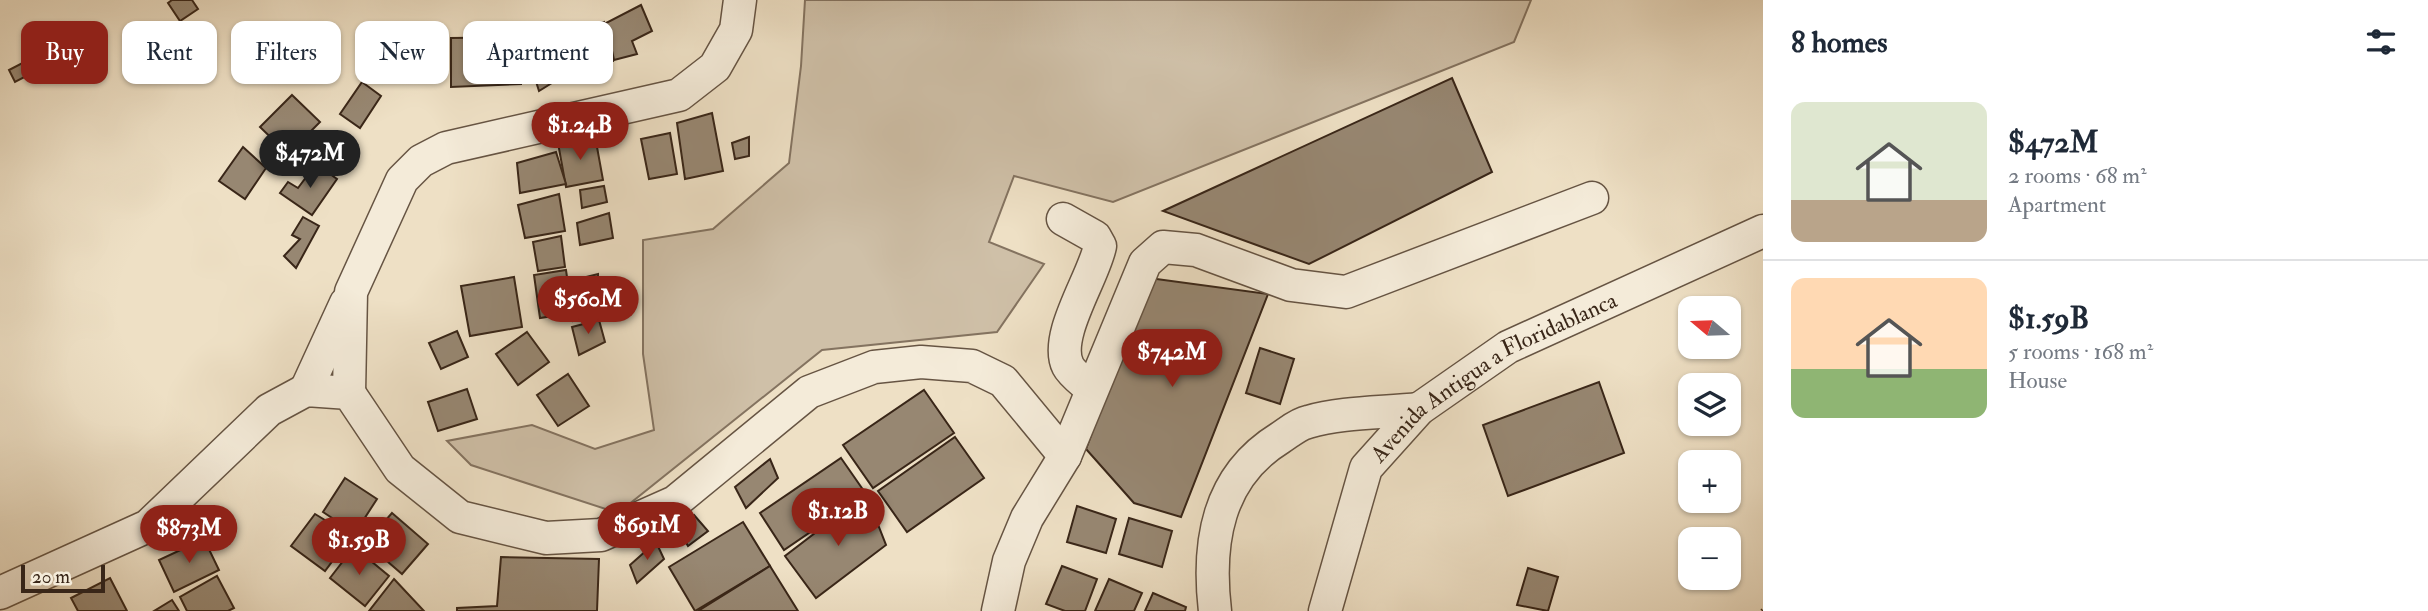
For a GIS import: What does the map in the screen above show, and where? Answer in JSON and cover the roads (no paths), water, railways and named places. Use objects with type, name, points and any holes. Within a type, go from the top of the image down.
[{"type":"street","points":[[306,390],[402,180],[421,161],[446,148],[679,95],[715,66],[736,30],[740,0]]},
{"type":"street","points":[[998,611],[1009,561],[1027,518],[1065,456],[1145,263],[1163,247],[1196,250],[1291,285],[1346,292],[1592,198]]},
{"type":"street","points":[[1063,219],[1095,237],[1100,246],[1068,327],[1066,350],[1068,366],[1091,389]]},
{"type":"street","name":"Avenida Antigua a Floridablanca","points":[[1325,611],[1366,468],[1419,409],[1507,346],[1763,230]]},
{"type":"street","points":[[352,292],[349,393],[400,469],[460,517],[546,538],[601,535],[675,502],[809,392],[874,367],[921,362],[972,366],[1003,381],[1065,456]]},
{"type":"street","points":[[0,593],[148,526],[269,410],[306,390],[349,393]]},
{"type":"street","points":[[1215,611],[1211,575],[1217,519],[1233,484],[1263,448],[1306,422],[1419,409]]}]
